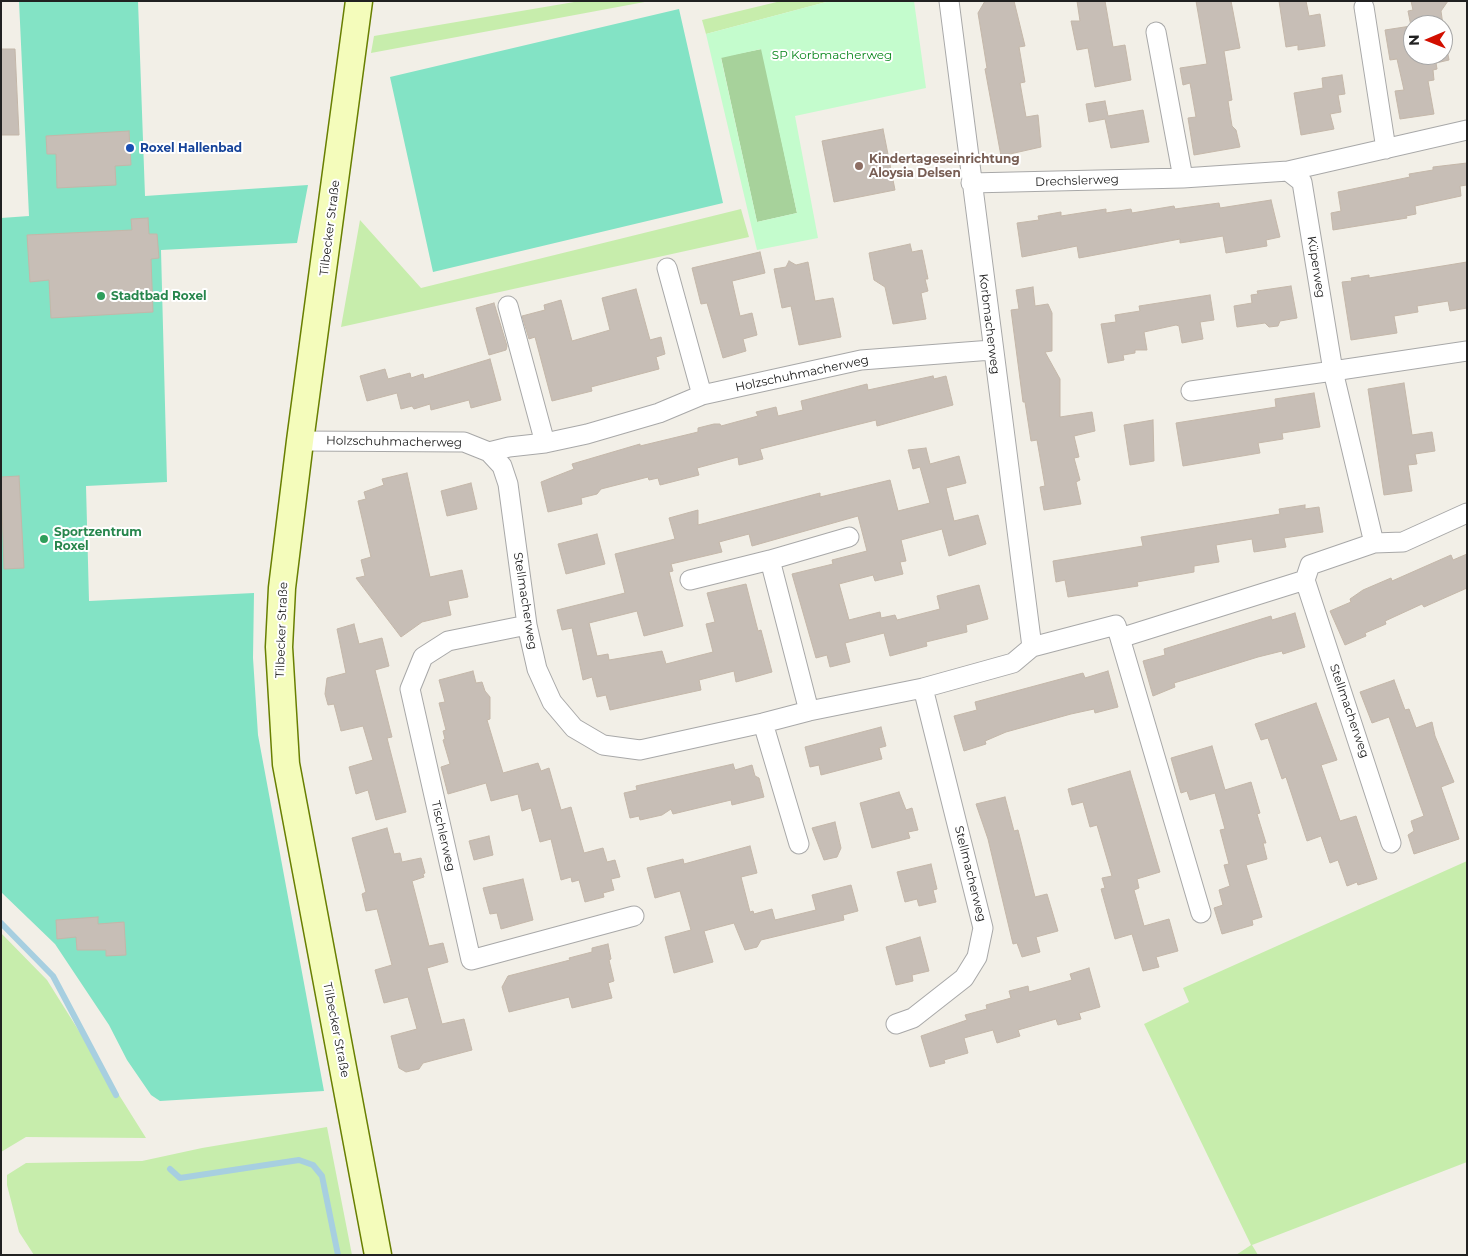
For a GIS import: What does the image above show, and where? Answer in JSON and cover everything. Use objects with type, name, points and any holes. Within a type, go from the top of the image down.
[{"type":"main road","name":"Tilbecker Straße","points":[[360,1],[300,440],[282,588],[279,647],[286,755],[378,1255]]},
{"type":"street","name":"Korbmacherweg","points":[[948,1],[1032,647]]},
{"type":"street","points":[[1364,7],[1386,149]]},
{"type":"street","points":[[1156,32],[1183,178]]},
{"type":"street","name":"Drechslerweg","points":[[971,183],[1183,178],[1288,171],[1467,130]]},
{"type":"street","name":"Küperweg","points":[[1288,171],[1302,182],[1332,371],[1374,543]]},
{"type":"street","points":[[667,268],[702,395]]},
{"type":"street","points":[[508,306],[545,443]]},
{"type":"street","name":"Holzschuhmacherweg","points":[[300,440],[464,442],[489,452],[587,434],[659,414],[702,395],[861,360],[992,350]]},
{"type":"street","points":[[1191,391],[1467,351]]},
{"type":"street","name":"Stellmacherweg","points":[[489,452],[502,466],[508,484],[527,625],[537,669],[552,702],[574,728],[603,745],[640,750],[809,711],[923,688],[1013,663],[1032,647],[1116,624],[1120,638]]},
{"type":"street","points":[[1201,913],[1120,638],[1305,580],[1310,565],[1374,543],[1403,542],[1467,513]]},
{"type":"street","points":[[690,580],[849,538]]},
{"type":"street","points":[[770,560],[809,711]]},
{"type":"street","name":"Stellmacherweg","points":[[1305,580],[1391,843]]},
{"type":"street","name":"Tischlerweg","points":[[527,625],[448,641],[423,657],[410,689],[471,960],[634,916]]},
{"type":"street","name":"Stellmacherweg","points":[[896,1024],[913,1018],[964,978],[977,957],[983,928],[923,688]]},
{"type":"street","points":[[762,723],[798,844]]},
{"type":"green space","name":"Sportzentrum Roxel","points":[[19,1],[138,1],[145,196],[308,185],[297,243],[161,250],[167,482],[86,486],[89,601],[254,593],[253,658],[258,735],[324,1091],[160,1101],[151,1095],[127,1060],[109,1025],[55,944],[1,892],[1,218],[29,216]]},
{"type":"green space","points":[[580,1],[650,1],[371,53],[374,36]]},
{"type":"green space","points":[[781,1],[830,1],[706,34],[702,20]]},
{"type":"green space","name":"SP Korbmacherweg","points":[[830,1],[914,1],[926,88],[795,116],[818,238],[757,250],[706,34]],"holes":[[[761,49],[797,213],[757,222],[721,58]]]},
{"type":"green space","points":[[679,9],[723,203],[433,272],[390,77]]},
{"type":"green space","points":[[762,49],[797,213],[757,222],[721,57]]},
{"type":"green space","points":[[741,209],[749,237],[341,327],[360,220],[421,288]]},
{"type":"green space","points":[[1467,861],[1467,1162],[1252,1245],[1258,1255],[1236,1255],[1251,1245],[1144,1024],[1189,1002],[1183,988]]},
{"type":"green space","points":[[1,933],[47,980],[146,1138],[26,1137],[1,1152]]},
{"type":"green space","points":[[327,1127],[352,1255],[34,1255],[19,1232],[7,1185],[7,1175],[26,1163],[142,1161],[202,1148]]},
{"type":"building","points":[[985,1],[1014,1],[1025,46],[1019,47],[1025,82],[1020,83],[1026,117],[1038,115],[1041,147],[1001,156],[985,69],[987,68],[978,13]]},
{"type":"building","points":[[1077,1],[1105,1],[1113,47],[1125,45],[1131,80],[1095,87],[1088,48],[1077,50],[1071,21],[1080,21]]},
{"type":"building","points":[[1196,1],[1231,1],[1240,48],[1224,51],[1232,100],[1228,101],[1232,126],[1236,130],[1240,147],[1194,155],[1188,118],[1196,117],[1190,83],[1183,85],[1180,68],[1207,64]]},
{"type":"building","points":[[1279,1],[1306,1],[1309,16],[1320,14],[1325,46],[1298,50],[1298,45],[1286,47]]},
{"type":"building","points":[[1411,1],[1448,1],[1441,11],[1442,15],[1409,15],[1408,11],[1413,10]]},
{"type":"building","points":[[1403,27],[1403,65],[1436,65],[1437,69],[1433,70],[1434,80],[1428,81],[1434,114],[1400,119],[1395,91],[1404,90],[1397,59],[1390,60],[1385,30]]},
{"type":"building","points":[[1,49],[15,49],[19,135],[1,135]]},
{"type":"building","points":[[1342,75],[1345,94],[1338,95],[1341,112],[1330,114],[1334,129],[1301,135],[1294,93],[1323,88],[1322,78]]},
{"type":"building","points":[[1105,101],[1108,116],[1143,110],[1149,142],[1111,148],[1105,119],[1089,122],[1086,104]]},
{"type":"building","name":"Kindertageseinrichtung Aloysia Delsen","points":[[883,129],[895,190],[834,202],[822,141]]},
{"type":"building","points":[[129,131],[131,165],[115,166],[116,185],[57,188],[56,154],[47,154],[46,136]]},
{"type":"building","points":[[1467,163],[1467,185],[1460,186],[1461,196],[1415,206],[1416,214],[1406,216],[1407,218],[1333,230],[1331,213],[1341,211],[1338,192],[1410,177],[1409,174],[1433,170],[1433,167]]},
{"type":"building","points":[[1271,200],[1280,237],[1266,240],[1267,246],[1226,253],[1223,236],[1180,243],[1180,239],[1079,258],[1077,246],[1022,257],[1017,223],[1039,220],[1038,216],[1061,212],[1061,216],[1106,209],[1106,213],[1131,209],[1132,213],[1174,206],[1175,209],[1219,203],[1220,208]]},
{"type":"building","points":[[148,218],[149,234],[157,234],[159,258],[151,259],[153,312],[51,318],[49,280],[30,282],[27,235],[132,230],[131,219]]},
{"type":"building","points":[[910,244],[912,252],[922,250],[928,279],[925,279],[928,291],[921,293],[926,319],[893,324],[885,287],[874,280],[869,253]]},
{"type":"building","points":[[760,252],[765,273],[732,281],[740,316],[752,313],[757,335],[743,339],[746,351],[723,358],[707,303],[701,304],[692,268]]},
{"type":"building","points":[[789,261],[796,265],[808,262],[815,301],[833,298],[841,337],[799,345],[791,306],[782,308],[774,269],[786,267]]},
{"type":"building","points":[[1467,262],[1467,308],[1450,311],[1448,301],[1417,306],[1418,312],[1394,316],[1397,333],[1351,340],[1342,282],[1352,281],[1351,278],[1369,275],[1369,278]]},
{"type":"building","points":[[1291,286],[1297,318],[1280,321],[1278,326],[1269,327],[1265,323],[1237,327],[1234,306],[1252,303],[1251,295],[1258,294],[1257,291]]},
{"type":"building","points":[[1033,287],[1035,306],[1048,304],[1052,313],[1052,351],[1045,352],[1060,379],[1060,417],[1092,412],[1095,431],[1074,436],[1079,457],[1074,458],[1080,480],[1076,482],[1081,504],[1044,510],[1040,487],[1045,486],[1037,440],[1031,441],[1025,402],[1023,402],[1011,310],[1019,309],[1016,290]]},
{"type":"building","points":[[636,289],[650,340],[661,337],[665,354],[656,357],[659,369],[591,387],[592,391],[552,401],[535,337],[529,339],[522,316],[545,310],[544,305],[561,300],[572,341],[610,330],[602,298]]},
{"type":"building","points":[[1210,295],[1214,320],[1200,322],[1203,339],[1182,343],[1179,326],[1176,325],[1144,332],[1147,350],[1135,350],[1135,353],[1123,355],[1124,360],[1108,363],[1101,324],[1116,322],[1115,315],[1140,311],[1139,306]]},
{"type":"building","points":[[494,303],[507,346],[506,350],[489,355],[476,308]]},
{"type":"building","points":[[490,359],[501,400],[471,408],[469,400],[431,410],[430,404],[414,409],[412,406],[401,409],[397,393],[367,401],[360,376],[385,369],[388,379],[410,373],[411,378],[423,374],[424,379]]},
{"type":"building","points":[[933,376],[934,379],[946,376],[953,405],[877,426],[876,420],[760,449],[763,459],[739,465],[738,457],[697,468],[699,475],[660,485],[658,478],[649,480],[648,477],[601,489],[597,494],[581,498],[582,504],[548,512],[541,482],[574,469],[572,464],[640,444],[640,446],[698,432],[698,428],[714,424],[720,424],[721,426],[758,416],[756,412],[776,407],[778,416],[803,410],[801,401],[867,384],[868,390]]},
{"type":"building","points":[[1404,383],[1412,435],[1432,432],[1435,451],[1415,454],[1417,464],[1408,465],[1412,491],[1384,495],[1368,389]]},
{"type":"building","points":[[1314,393],[1320,427],[1282,433],[1283,439],[1258,443],[1260,453],[1183,466],[1176,423],[1276,407],[1275,399]]},
{"type":"building","points":[[1153,420],[1154,461],[1130,465],[1124,425]]},
{"type":"building","points":[[926,448],[930,464],[959,456],[966,483],[946,488],[954,521],[978,515],[986,544],[949,556],[942,529],[901,540],[906,561],[900,562],[903,574],[875,581],[873,575],[839,584],[849,620],[880,612],[881,618],[895,615],[897,620],[940,609],[937,596],[979,585],[988,619],[966,625],[967,632],[926,642],[927,646],[890,656],[884,633],[845,643],[850,662],[830,667],[827,655],[816,658],[792,574],[833,564],[832,560],[867,551],[858,516],[752,546],[749,534],[719,542],[722,552],[671,564],[673,571],[669,572],[683,626],[644,636],[637,611],[589,623],[597,656],[608,654],[609,660],[662,651],[666,664],[713,652],[706,624],[715,622],[707,593],[746,584],[758,631],[761,630],[772,672],[736,682],[734,671],[699,680],[701,690],[610,710],[606,695],[597,697],[592,677],[583,680],[572,628],[562,630],[557,610],[625,593],[615,554],[675,539],[669,518],[698,510],[698,525],[820,493],[820,497],[890,480],[898,511],[930,503],[920,467],[913,469],[908,450]]},
{"type":"building","points":[[407,473],[430,577],[462,570],[468,597],[448,601],[451,615],[422,622],[401,637],[356,578],[365,576],[361,560],[371,557],[358,501],[366,499],[364,492],[384,485],[382,479]]},
{"type":"building","points":[[19,476],[24,568],[4,569],[1,477]]},
{"type":"building","points":[[471,483],[477,509],[447,516],[441,491]]},
{"type":"building","points":[[1305,505],[1305,509],[1319,507],[1323,532],[1284,538],[1286,547],[1254,552],[1252,539],[1216,545],[1219,562],[1194,566],[1194,572],[1137,582],[1138,586],[1068,597],[1065,580],[1056,582],[1053,561],[1143,546],[1141,537],[1280,514],[1279,509]]},
{"type":"building","points":[[597,534],[605,564],[566,574],[558,544]]},
{"type":"building","points":[[1467,554],[1467,588],[1424,607],[1422,604],[1385,621],[1386,624],[1365,633],[1366,636],[1345,645],[1330,611],[1351,602],[1350,599],[1363,590],[1391,578],[1392,581],[1451,555],[1453,560]]},
{"type":"building","points":[[1295,613],[1305,647],[1283,654],[1282,651],[1258,657],[1174,683],[1175,687],[1153,696],[1143,661],[1165,655],[1164,649],[1271,616],[1272,620]]},
{"type":"building","points":[[354,624],[359,644],[382,638],[389,666],[375,670],[392,737],[387,738],[406,812],[376,820],[368,790],[356,794],[349,767],[373,760],[363,726],[341,731],[334,704],[328,705],[325,694],[327,678],[346,673],[337,629]]},
{"type":"building","points":[[473,671],[476,683],[482,682],[485,691],[490,697],[490,719],[487,720],[503,773],[538,763],[541,771],[549,768],[561,810],[571,807],[584,853],[603,848],[607,862],[615,860],[620,877],[611,879],[614,890],[603,893],[604,897],[585,902],[579,880],[572,882],[571,877],[561,880],[551,839],[540,842],[531,808],[522,811],[518,794],[491,801],[486,783],[448,794],[441,767],[450,764],[443,740],[445,739],[443,731],[446,730],[439,703],[445,702],[439,680]]},
{"type":"building","points":[[1108,671],[1118,707],[1095,713],[1094,709],[1071,714],[1006,732],[985,741],[986,744],[964,751],[954,716],[977,710],[975,702],[1083,673],[1085,678]]},
{"type":"building","points":[[1394,680],[1405,710],[1409,709],[1416,728],[1432,722],[1435,736],[1454,782],[1441,787],[1459,839],[1414,854],[1408,835],[1414,831],[1411,821],[1424,816],[1389,717],[1372,723],[1360,692]]},
{"type":"building","points":[[1316,703],[1337,760],[1321,765],[1340,821],[1356,816],[1377,879],[1358,885],[1357,882],[1347,886],[1338,860],[1330,863],[1321,836],[1307,841],[1286,777],[1282,779],[1268,738],[1261,740],[1255,724]]},
{"type":"building","points":[[881,727],[886,746],[879,748],[882,759],[821,775],[819,765],[810,767],[805,747]]},
{"type":"building","points":[[1212,746],[1225,790],[1251,782],[1260,813],[1257,814],[1266,843],[1263,843],[1267,859],[1246,865],[1262,917],[1252,920],[1253,925],[1222,934],[1214,908],[1223,905],[1219,890],[1230,886],[1224,865],[1229,864],[1220,830],[1225,829],[1215,793],[1190,800],[1187,791],[1181,793],[1171,758]]},
{"type":"building","points":[[733,764],[735,770],[752,765],[755,776],[759,778],[764,797],[732,805],[731,800],[673,814],[671,809],[662,815],[640,820],[639,816],[630,818],[624,793],[637,790],[636,786]]},
{"type":"building","points":[[1130,771],[1160,872],[1137,879],[1139,888],[1134,890],[1144,926],[1169,919],[1178,951],[1156,957],[1159,967],[1143,971],[1132,934],[1115,939],[1101,889],[1105,888],[1102,878],[1112,876],[1097,825],[1090,827],[1083,802],[1072,805],[1068,789]]},
{"type":"building","points":[[899,792],[906,810],[912,808],[918,830],[908,832],[910,838],[872,848],[860,803]]},
{"type":"building","points":[[1005,797],[1014,831],[1018,830],[1035,897],[1047,894],[1058,931],[1036,937],[1040,952],[1022,957],[1017,943],[1013,944],[988,839],[976,804]]},
{"type":"building","points":[[835,822],[841,848],[837,857],[824,860],[812,828]]},
{"type":"building","points":[[387,828],[394,854],[400,853],[402,862],[421,858],[425,873],[423,874],[424,877],[412,881],[429,946],[443,943],[448,962],[427,968],[442,1024],[464,1019],[472,1050],[423,1063],[419,1069],[406,1072],[399,1068],[391,1036],[417,1029],[408,997],[384,1003],[375,970],[392,965],[377,909],[366,911],[362,894],[366,892],[352,838]]},
{"type":"building","points":[[489,836],[493,855],[474,860],[469,841]]},
{"type":"building","points":[[750,846],[757,873],[741,877],[750,912],[753,911],[754,914],[772,909],[775,920],[816,910],[812,895],[851,885],[858,911],[843,915],[844,920],[761,940],[757,947],[745,950],[734,923],[704,931],[713,962],[674,973],[665,937],[691,930],[680,891],[655,898],[647,868],[683,859],[684,864]]},
{"type":"building","points":[[931,864],[937,889],[933,890],[936,902],[919,906],[917,899],[905,902],[897,872]]},
{"type":"building","points":[[523,879],[533,920],[501,929],[497,913],[490,914],[483,888]]},
{"type":"building","points":[[98,917],[98,924],[124,922],[126,955],[106,956],[106,950],[77,950],[76,937],[57,939],[56,920]]},
{"type":"building","points":[[920,937],[929,971],[912,975],[913,981],[896,985],[886,947]]},
{"type":"building","points":[[608,944],[611,959],[609,960],[614,981],[608,983],[612,998],[572,1008],[569,997],[509,1012],[502,987],[508,976],[570,960],[569,958],[592,952],[592,948]]},
{"type":"building","points":[[1089,968],[1100,1007],[1079,1013],[1081,1019],[1058,1025],[1056,1019],[1018,1030],[1020,1036],[997,1043],[993,1030],[964,1038],[968,1053],[944,1060],[945,1063],[930,1067],[921,1036],[967,1020],[965,1015],[987,1009],[986,1005],[1011,998],[1009,991],[1028,986],[1029,992],[1072,980],[1070,974]]},
{"type":"waterway","points":[[1,923],[53,976],[116,1095]]},
{"type":"waterway","points":[[170,1169],[180,1178],[299,1160],[313,1165],[322,1176],[338,1255]]},
{"type":"place","name":"Roxel Hallenbad","points":[[130,148]]},
{"type":"place","name":"Kindertageseinrichtung Aloysia Delsen","points":[[859,166]]},
{"type":"place","name":"Stadtbad Roxel","points":[[101,296]]},
{"type":"place","name":"Sportzentrum Roxel","points":[[44,539]]}]
